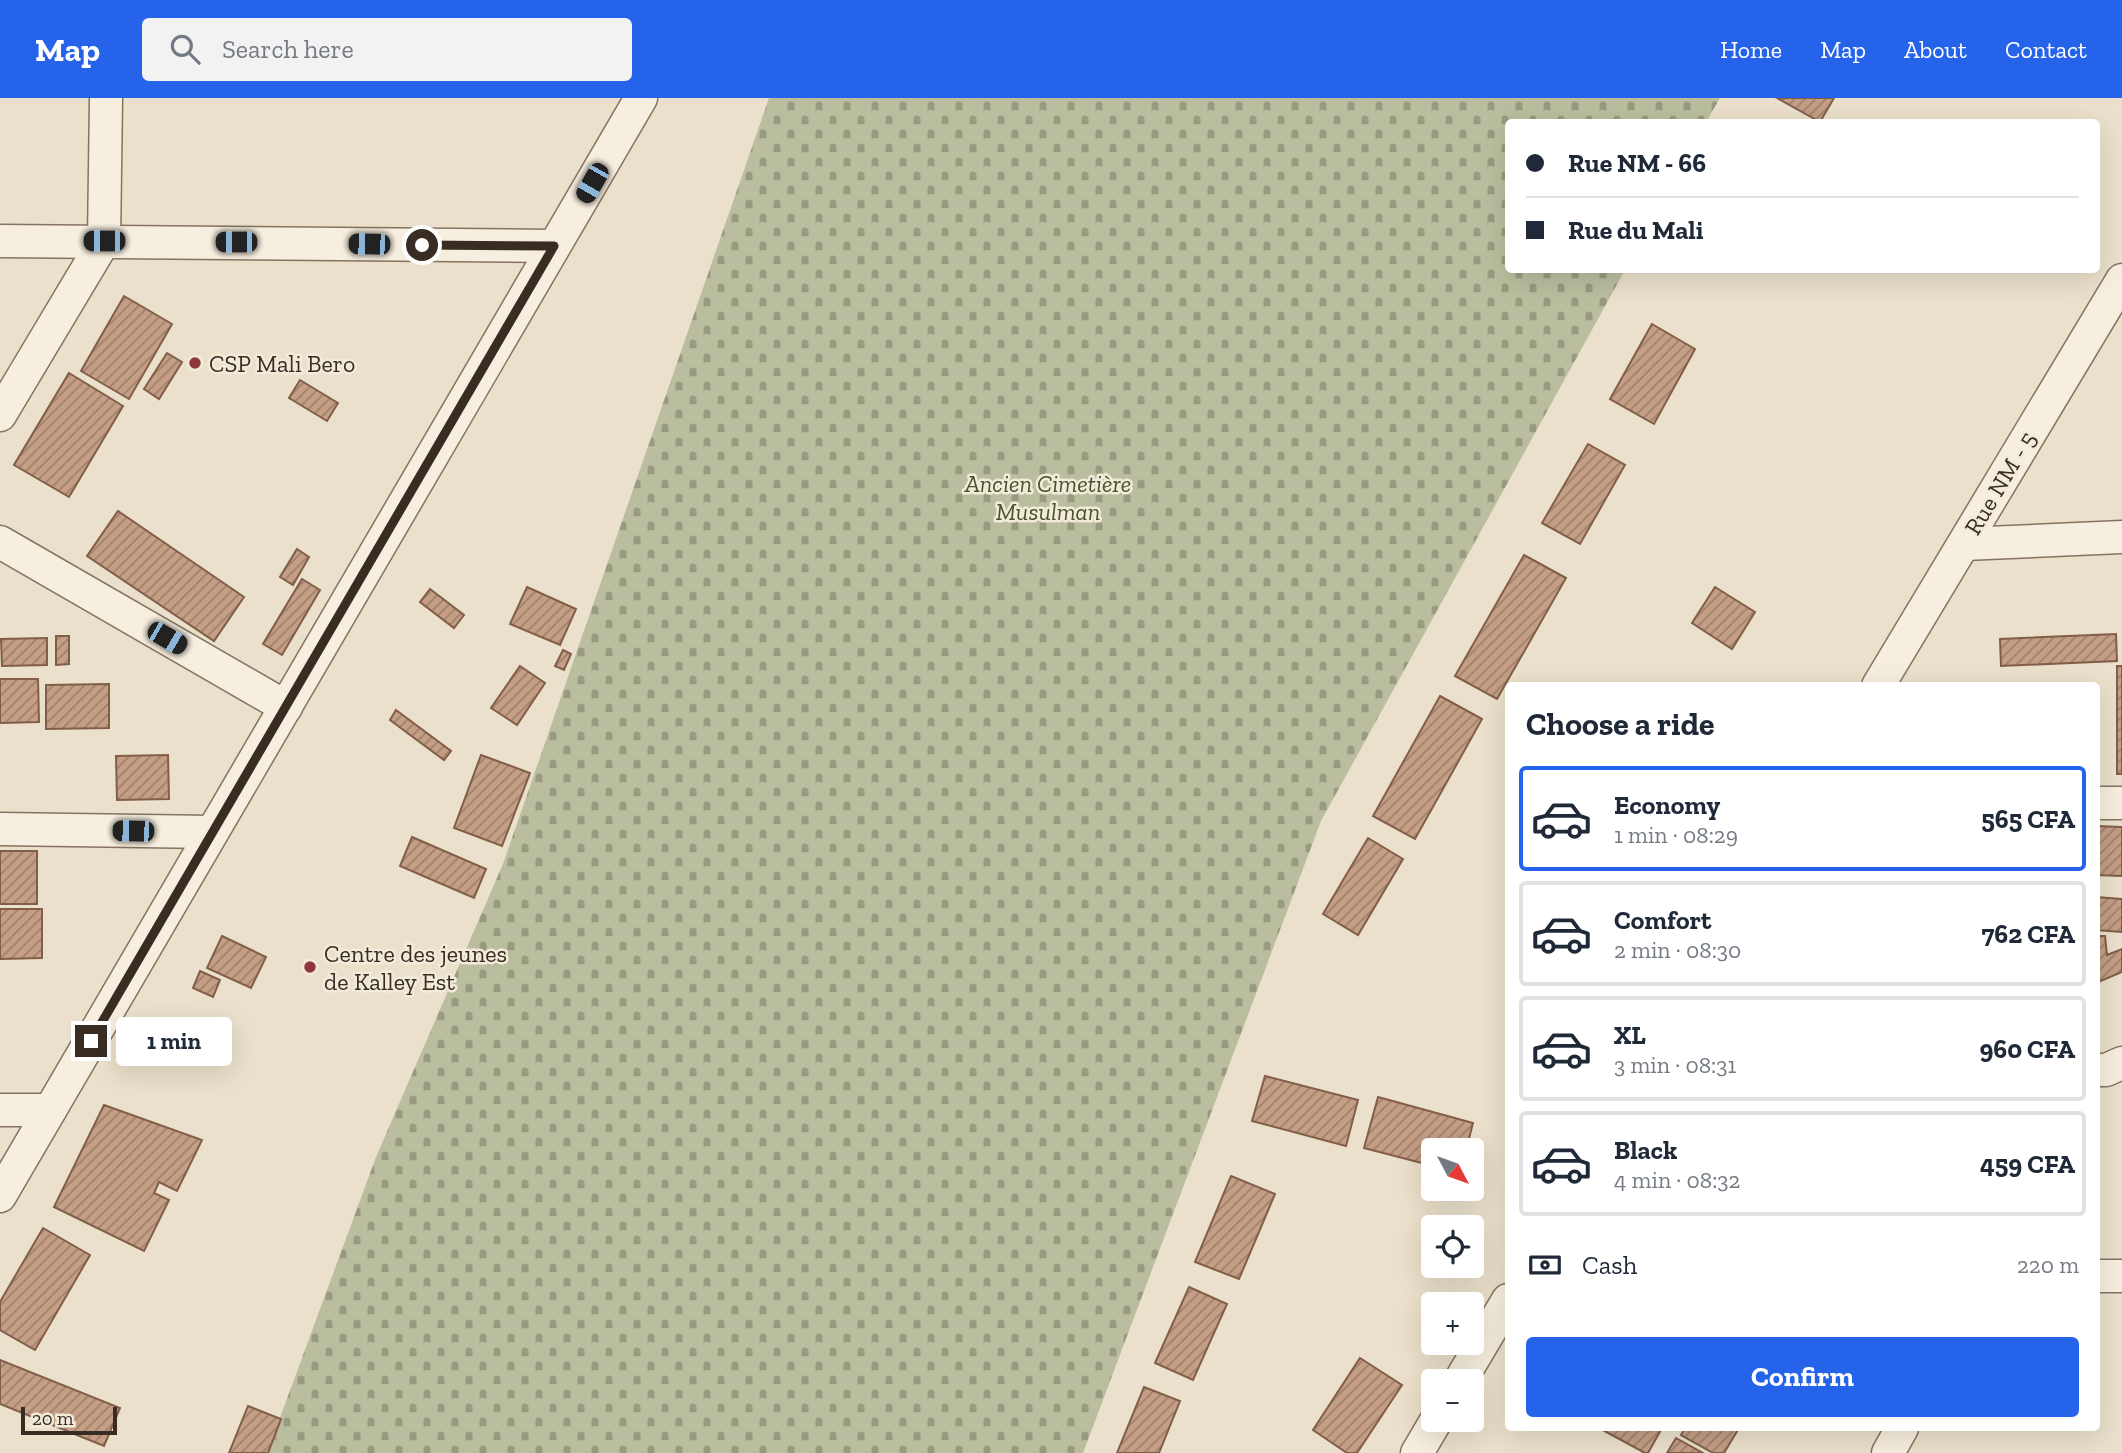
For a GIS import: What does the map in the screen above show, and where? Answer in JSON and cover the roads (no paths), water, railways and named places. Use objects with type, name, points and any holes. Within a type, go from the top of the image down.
[{"type":"street","points":[[0,415],[104,241],[106,98]]},
{"type":"street","points":[[0,1196],[641,98]]},
{"type":"street","points":[[0,241],[554,246]]},
{"type":"street","name":"Rue NM - 5","points":[[1880,682],[2122,280]]},
{"type":"street","points":[[1964,544],[2122,537]]},
{"type":"street","points":[[0,542],[286,707]]},
{"type":"street","points":[[2100,803],[2122,803]]},
{"type":"street","points":[[0,829],[212,832]]},
{"type":"street","points":[[0,1110],[50,1110]]},
{"type":"street","points":[[2100,1276],[2122,1276]]},
{"type":"street","points":[[1467,1369],[1505,1305]]},
{"type":"street","points":[[1888,1453],[1900,1431]]},
{"type":"street","points":[[1417,1453],[1429,1432]]},
{"type":"place","name":"CSP Mali Bero","points":[[195,363]]},
{"type":"place","name":"Centre des jeunes de Kalley Est","points":[[310,967]]},
{"type":"park label","name":"Ancien Cimetière Musulman","points":[[1048,497]]}]
